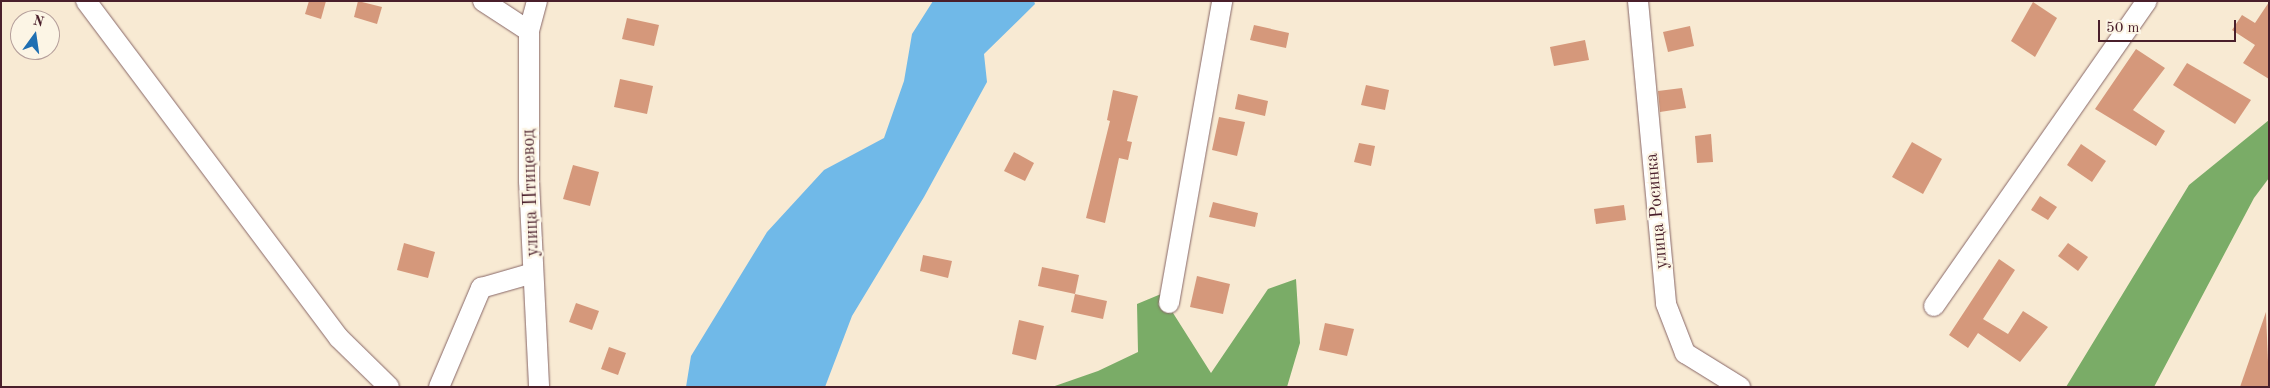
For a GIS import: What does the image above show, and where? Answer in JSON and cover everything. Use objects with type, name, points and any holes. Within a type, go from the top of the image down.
[{"type":"street","points":[[86,1],[339,338],[390,387]]},
{"type":"street","points":[[483,1],[529,31]]},
{"type":"street","name":"улица Птицевод","points":[[537,1],[529,31],[529,181],[539,387]]},
{"type":"street","points":[[1169,303],[1222,1]]},
{"type":"street","name":"улица Росинка","points":[[1638,1],[1666,304],[1685,353],[1740,387]]},
{"type":"street","points":[[1934,306],[2148,1]]},
{"type":"street","points":[[438,387],[481,288],[533,273]]},
{"type":"green space","points":[[2269,120],[2269,178],[2254,198],[2154,387],[2066,387],[2189,185]]},
{"type":"green space","points":[[1296,279],[1300,343],[1287,387],[1052,387],[1098,371],[1138,352],[1137,304],[1161,294],[1211,373],[1268,289]]},
{"type":"water","points":[[933,1],[1034,1],[1035,4],[984,54],[987,82],[924,197],[852,316],[825,387],[686,387],[691,356],[767,232],[824,170],[884,138],[904,81],[912,34]]},
{"type":"building","points":[[309,1],[326,1],[321,19],[305,14]]},
{"type":"building","points":[[358,1],[382,7],[377,24],[354,17]]},
{"type":"building","points":[[2033,2],[2057,18],[2035,57],[2011,41]]},
{"type":"building","points":[[2269,2],[2269,79],[2243,63],[2255,45],[2232,30],[2242,15],[2255,23]]},
{"type":"building","points":[[627,18],[659,25],[654,46],[622,39]]},
{"type":"building","points":[[1254,25],[1289,33],[1286,48],[1250,40]]},
{"type":"building","points":[[1690,26],[1694,46],[1668,52],[1663,32]]},
{"type":"building","points":[[1585,40],[1589,60],[1554,66],[1550,47]]},
{"type":"building","points":[[2136,49],[2165,68],[2133,110],[2165,131],[2156,146],[2095,109]]},
{"type":"building","points":[[2187,63],[2251,100],[2235,124],[2173,85]]},
{"type":"building","points":[[620,79],[653,86],[647,114],[614,107]]},
{"type":"building","points":[[1366,85],[1389,90],[1385,110],[1361,105]]},
{"type":"building","points":[[1682,88],[1686,108],[1660,112],[1658,91]]},
{"type":"building","points":[[1113,90],[1138,96],[1127,141],[1132,142],[1128,160],[1119,158],[1105,223],[1086,218],[1110,121],[1107,120]]},
{"type":"building","points":[[1238,94],[1268,101],[1265,116],[1235,109]]},
{"type":"building","points":[[1219,117],[1245,122],[1237,156],[1212,150]]},
{"type":"building","points":[[1711,134],[1713,162],[1697,163],[1695,136]]},
{"type":"building","points":[[1912,142],[1942,159],[1923,194],[1892,177]]},
{"type":"building","points":[[1359,143],[1375,146],[1371,166],[1354,162]]},
{"type":"building","points":[[2081,144],[2106,161],[2092,182],[2067,165]]},
{"type":"building","points":[[1014,152],[1034,163],[1025,181],[1004,171]]},
{"type":"building","points":[[573,165],[599,172],[590,206],[563,199]]},
{"type":"building","points":[[2040,196],[2057,207],[2048,220],[2031,210]]},
{"type":"building","points":[[1213,202],[1258,213],[1255,227],[1209,217]]},
{"type":"building","points":[[1624,205],[1626,220],[1596,224],[1594,209]]},
{"type":"building","points":[[404,243],[435,252],[428,278],[397,270]]},
{"type":"building","points":[[2068,243],[2088,257],[2078,271],[2058,256]]},
{"type":"building","points":[[923,255],[952,261],[948,278],[920,271]]},
{"type":"building","points":[[1999,259],[2015,270],[1983,319],[2008,334],[2023,311],[2048,327],[2020,362],[1978,333],[1968,348],[1949,335]]},
{"type":"building","points":[[1042,267],[1079,275],[1075,294],[1038,286]]},
{"type":"building","points":[[1197,276],[1230,284],[1223,314],[1190,307]]},
{"type":"building","points":[[1075,294],[1107,301],[1103,319],[1071,312]]},
{"type":"building","points":[[576,303],[599,311],[592,330],[569,322]]},
{"type":"building","points":[[2266,312],[2269,387],[2240,387]]},
{"type":"building","points":[[1019,320],[1044,326],[1036,360],[1012,354]]},
{"type":"building","points":[[1325,323],[1354,329],[1347,356],[1319,350]]},
{"type":"building","points":[[609,347],[626,353],[618,375],[601,369]]}]
